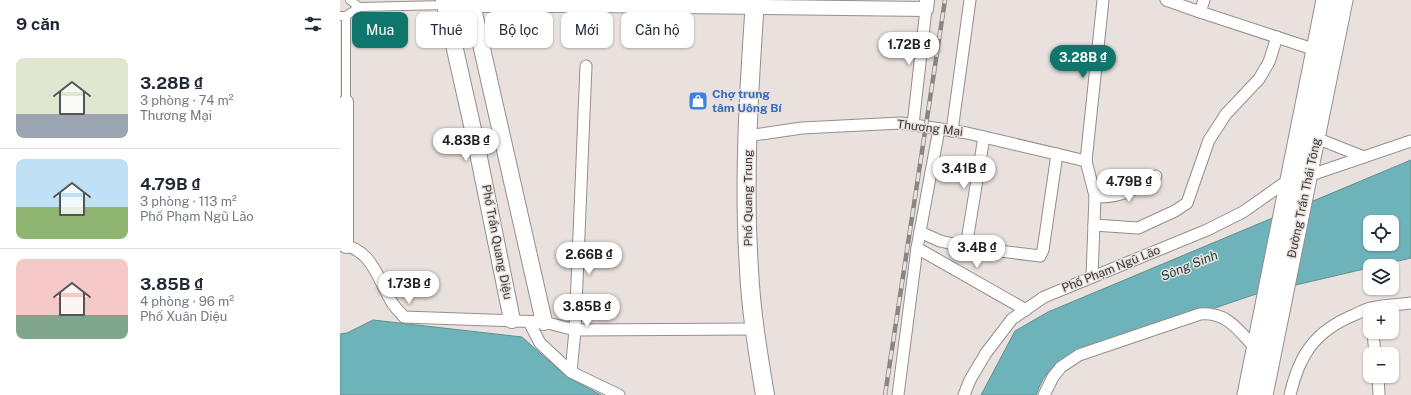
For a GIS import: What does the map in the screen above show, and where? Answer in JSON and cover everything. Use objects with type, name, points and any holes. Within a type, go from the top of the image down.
[{"type":"highway","name":"Đường Trần Thái Tông","points":[[1263,395],[1272,309],[1299,181],[1316,50],[1326,0]]},
{"type":"highway","name":"Đường Trần Thái Tông","points":[[1299,181],[1316,138],[1343,0]]},
{"type":"highway","name":"Đường Trần Thái Tông","points":[[1247,395],[1256,349],[1272,309]]},
{"type":"main road","name":"Phố Trần Quang Diệu","points":[[445,3],[479,158],[512,320]]},
{"type":"main road","points":[[472,3],[537,322]]},
{"type":"main road","name":"Phố Quang Trung","points":[[755,3],[747,136],[746,212],[754,329],[761,390]]},
{"type":"street","points":[[350,0],[359,7]]},
{"type":"street","points":[[952,131],[970,0]]},
{"type":"street","points":[[1092,276],[1095,196],[1086,161],[1104,0]]},
{"type":"street","points":[[1166,0],[1316,50]]},
{"type":"street","points":[[1200,12],[1204,0]]},
{"type":"street","points":[[754,329],[575,330],[537,322],[512,320],[404,317],[391,301],[367,257],[355,249],[343,245],[343,131],[346,102],[343,16],[359,7],[445,3],[593,2],[926,5],[913,125]]},
{"type":"street","points":[[1094,225],[1138,228],[1170,214],[1187,203],[1209,140],[1226,114],[1259,79],[1269,62],[1277,37]]},
{"type":"street","points":[[571,372],[575,330],[586,66]]},
{"type":"street","name":"Thương Mại","points":[[747,136],[802,128],[900,123],[984,137],[1086,161]]},
{"type":"street","points":[[898,395],[917,248],[939,129]]},
{"type":"street","points":[[966,247],[984,137]]},
{"type":"street","points":[[1316,138],[1364,157]]},
{"type":"street","name":"Phố Phạm Ngũ Lão","points":[[964,395],[970,380],[986,353],[1012,319],[1044,297],[1207,230],[1299,181],[1411,141]]},
{"type":"street","points":[[920,232],[940,241],[966,247],[1037,256],[1042,254],[1057,154]]},
{"type":"street","points":[[1095,196],[1113,197],[1144,184],[1156,176]]},
{"type":"street","points":[[917,248],[1026,310]]},
{"type":"street","points":[[1399,305],[1411,303]]},
{"type":"street","points":[[1044,395],[1053,377],[1061,367],[1079,355],[1200,314],[1210,313],[1228,319],[1256,349]]},
{"type":"street","points":[[1290,395],[1294,377],[1301,358],[1313,341],[1329,328],[1363,313]]},
{"type":"street","points":[[537,322],[540,343],[571,372],[619,395]]},
{"type":"street","points":[[1379,383],[1380,395]]},
{"type":"water","name":"Sông Sinh","points":[[1411,160],[1411,258],[1399,261],[1399,259],[1363,259],[1363,269],[1253,295],[1074,356],[1050,370],[1039,387],[1036,395],[981,395],[1015,331],[1048,312]]},
{"type":"water","points":[[373,320],[522,337],[567,377],[601,395],[340,395],[340,334],[347,333]]},
{"type":"railway","points":[[885,395],[945,0]]},
{"type":"place","name":"Chợ trung tâm Uông Bí","points":[[698,101]]}]
